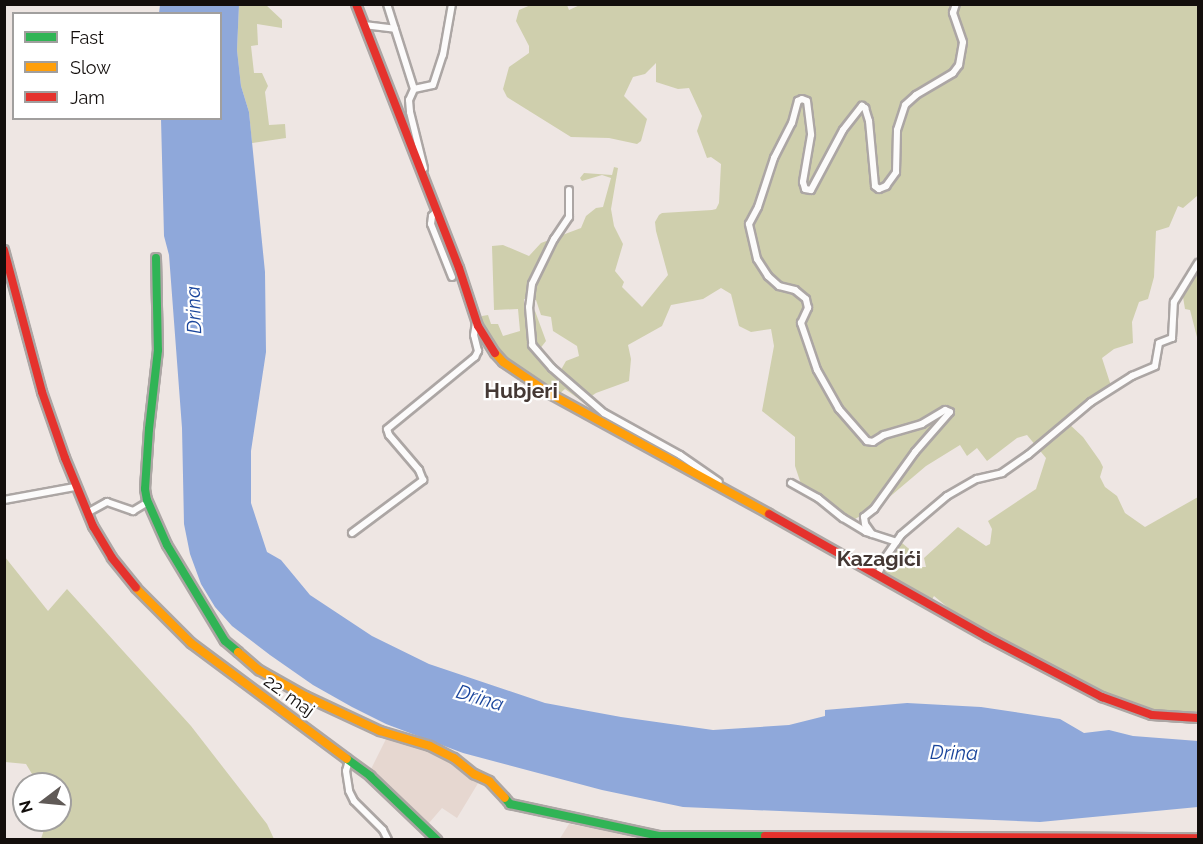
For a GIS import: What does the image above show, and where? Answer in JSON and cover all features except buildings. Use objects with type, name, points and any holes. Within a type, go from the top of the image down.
[{"type":"street","points":[[356,4],[437,212],[476,322],[484,339],[503,362],[580,410],[731,492],[987,637],[1102,697],[1152,715],[1198,718]]},
{"type":"street","points":[[387,4],[414,89],[409,100],[410,112],[425,172],[423,177]]},
{"type":"street","points":[[414,89],[433,85],[443,55],[452,4]]},
{"type":"street","points":[[872,534],[864,518],[874,509],[915,452],[950,412],[945,410],[922,424],[867,441],[839,409],[817,370],[801,323],[808,308],[806,299],[795,290],[779,286],[768,276],[755,252],[749,224],[800,99],[807,101],[811,135],[803,182],[804,189],[811,190],[843,129],[862,106],[865,108],[868,121],[875,186],[879,189],[886,186],[896,172],[897,130],[905,105],[916,95],[953,73],[959,65],[963,42],[953,13],[956,4]]},
{"type":"street","points":[[364,26],[395,29]]},
{"type":"street","points":[[569,190],[568,217],[554,239],[532,284],[529,307],[532,345],[552,368],[604,413],[680,455],[731,492]]},
{"type":"street","points":[[437,212],[433,214],[431,224],[452,277]]},
{"type":"street","name":"22. maj","points":[[4,250],[42,392],[75,487],[107,550],[135,589],[167,621],[211,659],[349,760],[437,840]]},
{"type":"street","points":[[156,258],[158,351],[145,489],[148,502],[167,545],[225,641],[259,670],[345,716],[380,731],[430,746],[454,758],[474,774],[489,781],[510,804],[658,838],[1198,838]]},
{"type":"street","points":[[878,574],[896,542],[953,492],[977,479],[1002,473],[1028,455],[1091,402],[1132,376],[1155,366],[1159,343],[1172,338],[1174,302],[1198,263]]},
{"type":"street","points":[[352,533],[423,481],[423,474],[390,437],[387,429],[472,361],[478,351],[474,339],[476,322]]},
{"type":"street","points":[[791,483],[872,534],[896,542]]},
{"type":"street","points":[[4,500],[75,487]]},
{"type":"street","points":[[87,513],[107,502],[133,511],[148,502]]},
{"type":"street","points":[[349,760],[346,771],[349,791],[354,801],[383,830],[388,840]]},
{"type":"shaded area","points":[[388,735],[435,750],[480,780],[457,818],[442,808],[429,823],[371,769]]},
{"type":"shaded area","points":[[569,824],[651,838],[559,840]]},
{"type":"green space","points":[[533,4],[567,5],[569,10],[582,4],[1198,5],[1197,196],[1183,208],[1178,206],[1169,227],[1156,231],[1154,277],[1148,299],[1139,302],[1132,322],[1133,343],[1114,349],[1102,358],[1113,392],[1092,404],[1068,423],[1083,437],[1100,461],[1103,467],[1100,477],[1105,487],[1117,496],[1125,513],[1145,527],[1198,497],[1198,714],[1152,711],[1102,692],[952,611],[934,596],[931,601],[884,572],[882,568],[892,551],[902,543],[914,553],[922,567],[926,567],[924,558],[958,527],[986,546],[990,544],[992,529],[988,521],[1036,489],[1046,458],[1027,435],[1017,438],[987,461],[977,448],[967,456],[960,445],[926,466],[880,505],[855,519],[843,516],[801,484],[795,466],[795,437],[762,411],[774,346],[771,329],[751,332],[739,326],[731,294],[721,288],[703,299],[671,305],[662,326],[628,345],[631,359],[629,381],[596,393],[583,402],[565,389],[559,394],[548,389],[506,361],[488,340],[480,322],[482,316],[488,315],[491,324],[498,324],[503,336],[520,331],[518,309],[494,310],[492,246],[503,245],[529,256],[541,243],[581,228],[586,216],[596,208],[603,207],[611,178],[602,175],[582,181],[580,178],[584,173],[612,175],[614,167],[618,168],[611,209],[614,226],[623,244],[615,271],[624,282],[622,287],[642,307],[668,275],[655,222],[662,213],[716,209],[719,203],[721,164],[711,157],[707,158],[697,131],[702,116],[689,88],[678,89],[656,82],[656,63],[645,74],[633,77],[624,96],[647,119],[641,141],[637,144],[609,138],[571,137],[507,97],[503,89],[509,67],[529,53],[529,46],[516,21],[519,10]],"holes":[[[524,299],[536,300],[541,315],[551,317],[553,331],[577,346],[579,356],[566,361],[558,375],[538,359],[542,354],[539,350],[546,341],[535,311],[531,315],[524,306]]]},
{"type":"green space","points":[[239,5],[266,5],[282,20],[282,28],[257,24],[258,45],[251,46],[254,73],[262,73],[268,86],[265,92],[269,125],[285,124],[286,138],[252,143],[249,112],[241,86],[237,50]]},
{"type":"green space","points":[[1198,257],[1198,341],[1190,310],[1185,309],[1181,285]]},
{"type":"green space","points":[[5,557],[48,611],[67,589],[191,726],[267,824],[274,839],[41,839],[43,832],[72,832],[72,772],[31,772],[26,764],[5,762]]},
{"type":"water","name":"Drina","points":[[160,5],[239,5],[237,50],[241,86],[249,112],[265,272],[266,352],[251,451],[251,503],[267,552],[281,560],[310,595],[372,636],[429,664],[545,703],[621,717],[713,730],[789,725],[825,716],[825,710],[907,703],[981,707],[1060,719],[1084,733],[1109,730],[1133,736],[1198,741],[1198,807],[1040,822],[683,807],[602,790],[463,753],[386,724],[313,685],[232,626],[215,607],[201,584],[190,554],[184,524],[182,428],[169,255],[164,236],[161,120],[222,120],[222,12],[159,12]]},
{"type":"traffic: fast","points":[[156,258],[158,350],[149,429],[145,489],[147,500],[167,545],[225,641],[238,652]]},
{"type":"traffic: fast","points":[[347,759],[370,776],[437,840]]},
{"type":"traffic: fast","points":[[505,798],[510,804],[659,836],[765,836]]},
{"type":"traffic: slow","points":[[495,353],[503,362],[552,395],[769,514]]},
{"type":"traffic: slow","points":[[136,588],[191,643],[347,759]]},
{"type":"traffic: slow","points":[[238,652],[259,670],[305,696],[380,731],[430,746],[454,758],[474,774],[489,781],[505,798]]},
{"type":"traffic: jam","points":[[356,4],[459,268],[478,326],[495,353]]},
{"type":"traffic: jam","points":[[4,250],[42,392],[65,458],[93,526],[112,558],[136,588]]},
{"type":"traffic: jam","points":[[769,514],[987,637],[1102,697],[1152,715],[1198,718]]},
{"type":"traffic: jam","points":[[765,836],[1198,838]]},
{"type":"district","name":"Hubjeri","points":[[521,391]]},
{"type":"district","name":"Kazagići","points":[[879,559]]}]
